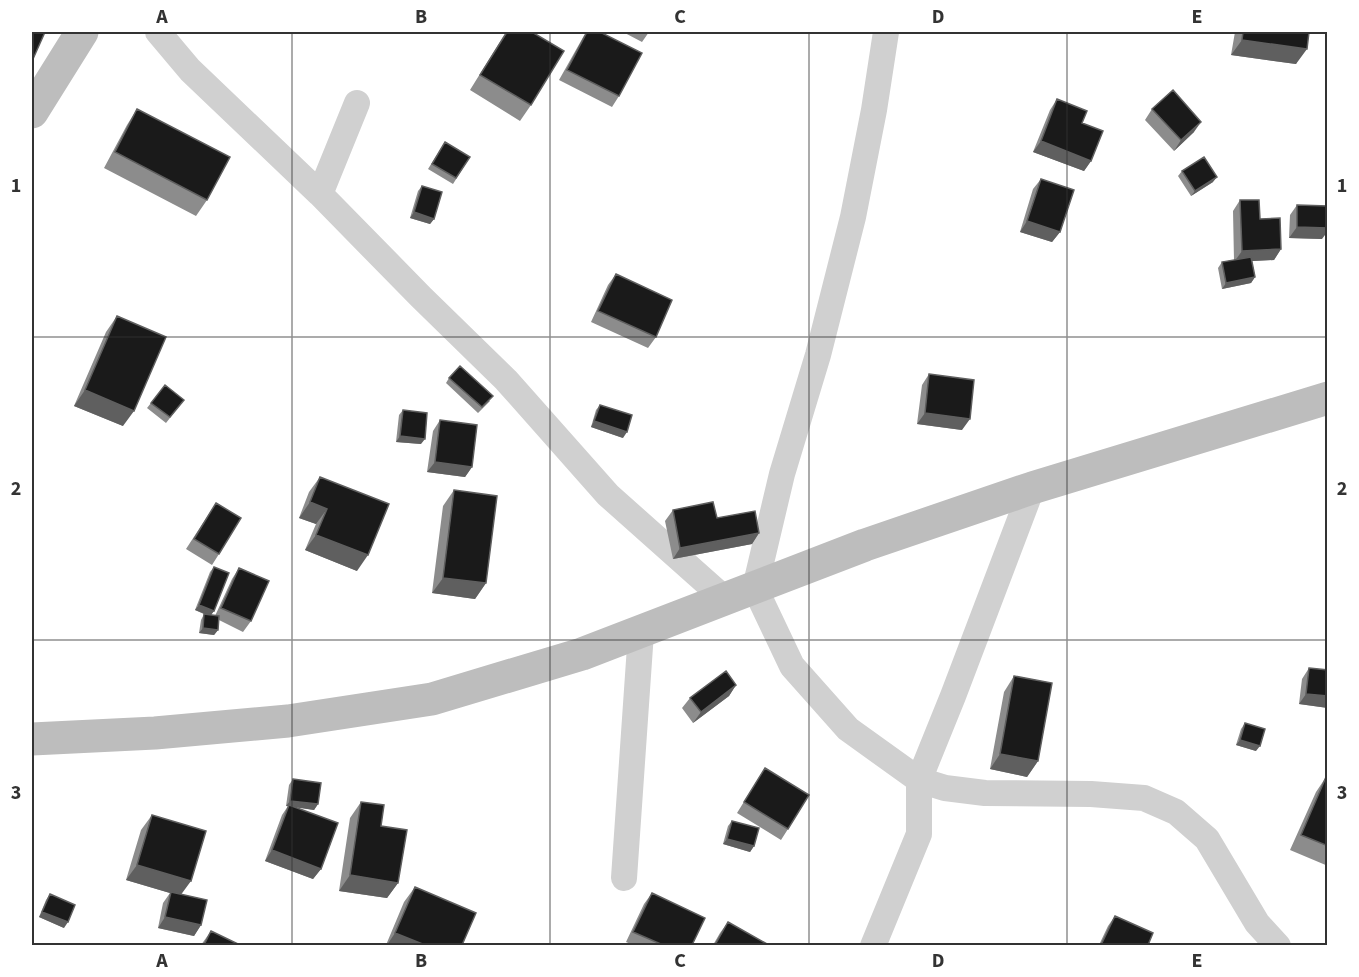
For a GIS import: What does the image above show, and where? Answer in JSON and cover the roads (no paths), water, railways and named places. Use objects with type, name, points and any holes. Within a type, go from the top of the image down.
[{"type":"street","points":[[32,112],[82,32]]},
{"type":"street","points":[[158,32],[190,70],[320,194],[506,380],[608,495],[740,594],[792,666],[848,729],[919,780],[945,788],[985,793],[1091,794],[1144,798],[1176,812],[1207,838],[1257,923],[1278,945]]},
{"type":"street","points":[[740,594],[782,474],[818,355],[853,217],[874,110],[886,32]]},
{"type":"street","points":[[320,194],[357,103]]},
{"type":"street","points":[[32,739],[154,733],[288,721],[432,699],[582,654],[866,545],[1032,488],[1328,398]]},
{"type":"street","points":[[873,945],[919,834],[919,780],[1032,488]]},
{"type":"street","points":[[624,878],[641,632]]}]
